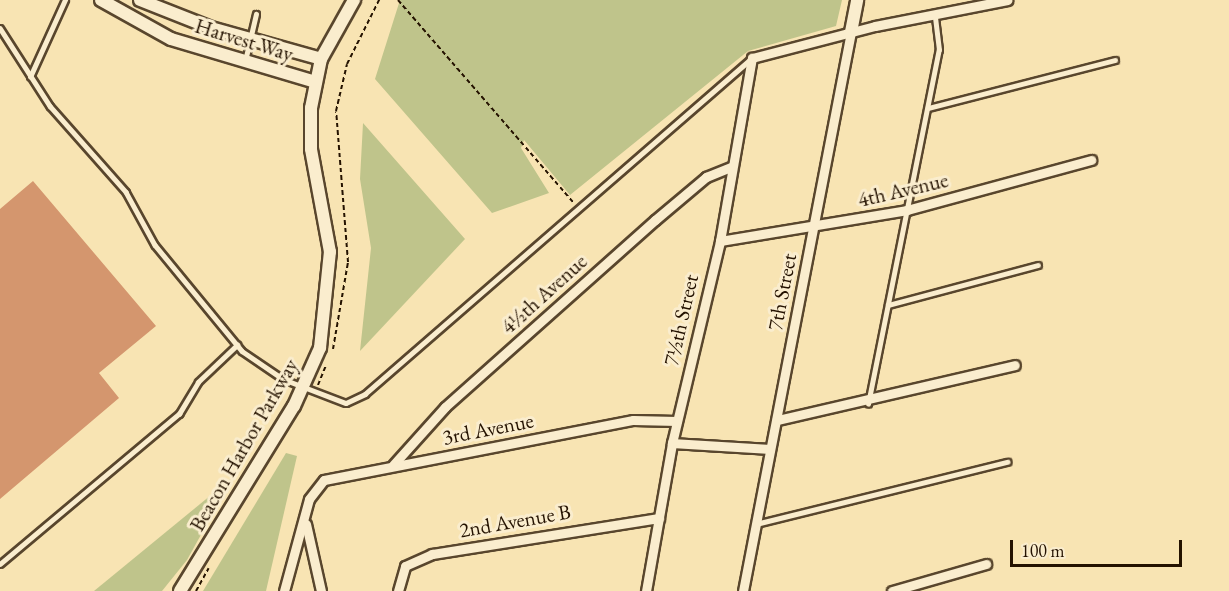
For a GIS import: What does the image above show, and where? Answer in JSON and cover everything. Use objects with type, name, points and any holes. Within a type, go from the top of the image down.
[{"type":"street","name":"Harvest Way","points":[[100,0],[171,39],[315,82]]},
{"type":"street","name":"Harvest Way","points":[[140,0],[250,40],[321,59]]},
{"type":"street","name":"Beacon Harbor Parkway","points":[[180,591],[309,391],[320,348],[330,283],[328,231],[311,149],[315,82],[321,59],[354,0]]},
{"type":"street","name":"7th Street","points":[[743,591],[858,0]]},
{"type":"street","points":[[752,58],[851,32],[1007,0]]},
{"type":"street","name":"7½th Street","points":[[646,591],[672,443],[720,241],[731,167],[752,58]]},
{"type":"street","name":"4th Avenue","points":[[720,241],[814,228],[907,210],[1091,160]]},
{"type":"street","name":"4½th Avenue","points":[[393,465],[445,407],[655,220],[706,177],[731,167]]},
{"type":"street","points":[[777,420],[868,404],[1015,365]]},
{"type":"street","name":"3rd Avenue","points":[[305,518],[312,492],[324,480],[633,420],[677,421]]},
{"type":"street","points":[[672,443],[770,449]]},
{"type":"street","points":[[284,591],[305,518]]},
{"type":"street","points":[[305,518],[321,591]]},
{"type":"street","name":"2nd Avenue B","points":[[398,591],[405,566],[432,554],[658,518]]},
{"type":"street","points":[[892,591],[986,564]]},
{"type":"lane","points":[[30,77],[65,0]]},
{"type":"lane","points":[[245,61],[256,14]]},
{"type":"lane","points":[[868,404],[941,34],[935,15]]},
{"type":"lane","points":[[0,28],[30,77],[126,192],[154,245],[237,345],[255,364],[309,391],[346,403],[365,394],[752,58]]},
{"type":"lane","points":[[928,108],[1115,60]]},
{"type":"lane","points":[[888,305],[1038,265]]},
{"type":"lane","points":[[0,564],[179,414],[198,382],[237,345]]},
{"type":"lane","points":[[756,524],[1007,462]]},
{"type":"path","points":[[332,352],[349,254],[335,147],[336,111],[347,64],[379,0]]},
{"type":"path","points":[[398,0],[578,207]]},
{"type":"path","points":[[309,391],[328,361]]},
{"type":"path","points":[[196,591],[212,564]]},
{"type":"green space","points":[[400,0],[842,0],[836,26],[748,51],[570,195],[524,140],[521,148],[549,193],[492,213],[375,79]]},
{"type":"green space","points":[[363,123],[465,239],[360,351],[371,248],[360,179]]},
{"type":"green space","points":[[286,453],[297,456],[266,591],[203,591]]},
{"type":"green space","points":[[233,477],[187,560],[162,591],[94,591]]},
{"type":"building","points":[[33,181],[156,326],[99,373],[119,398],[0,499],[0,209]]}]
